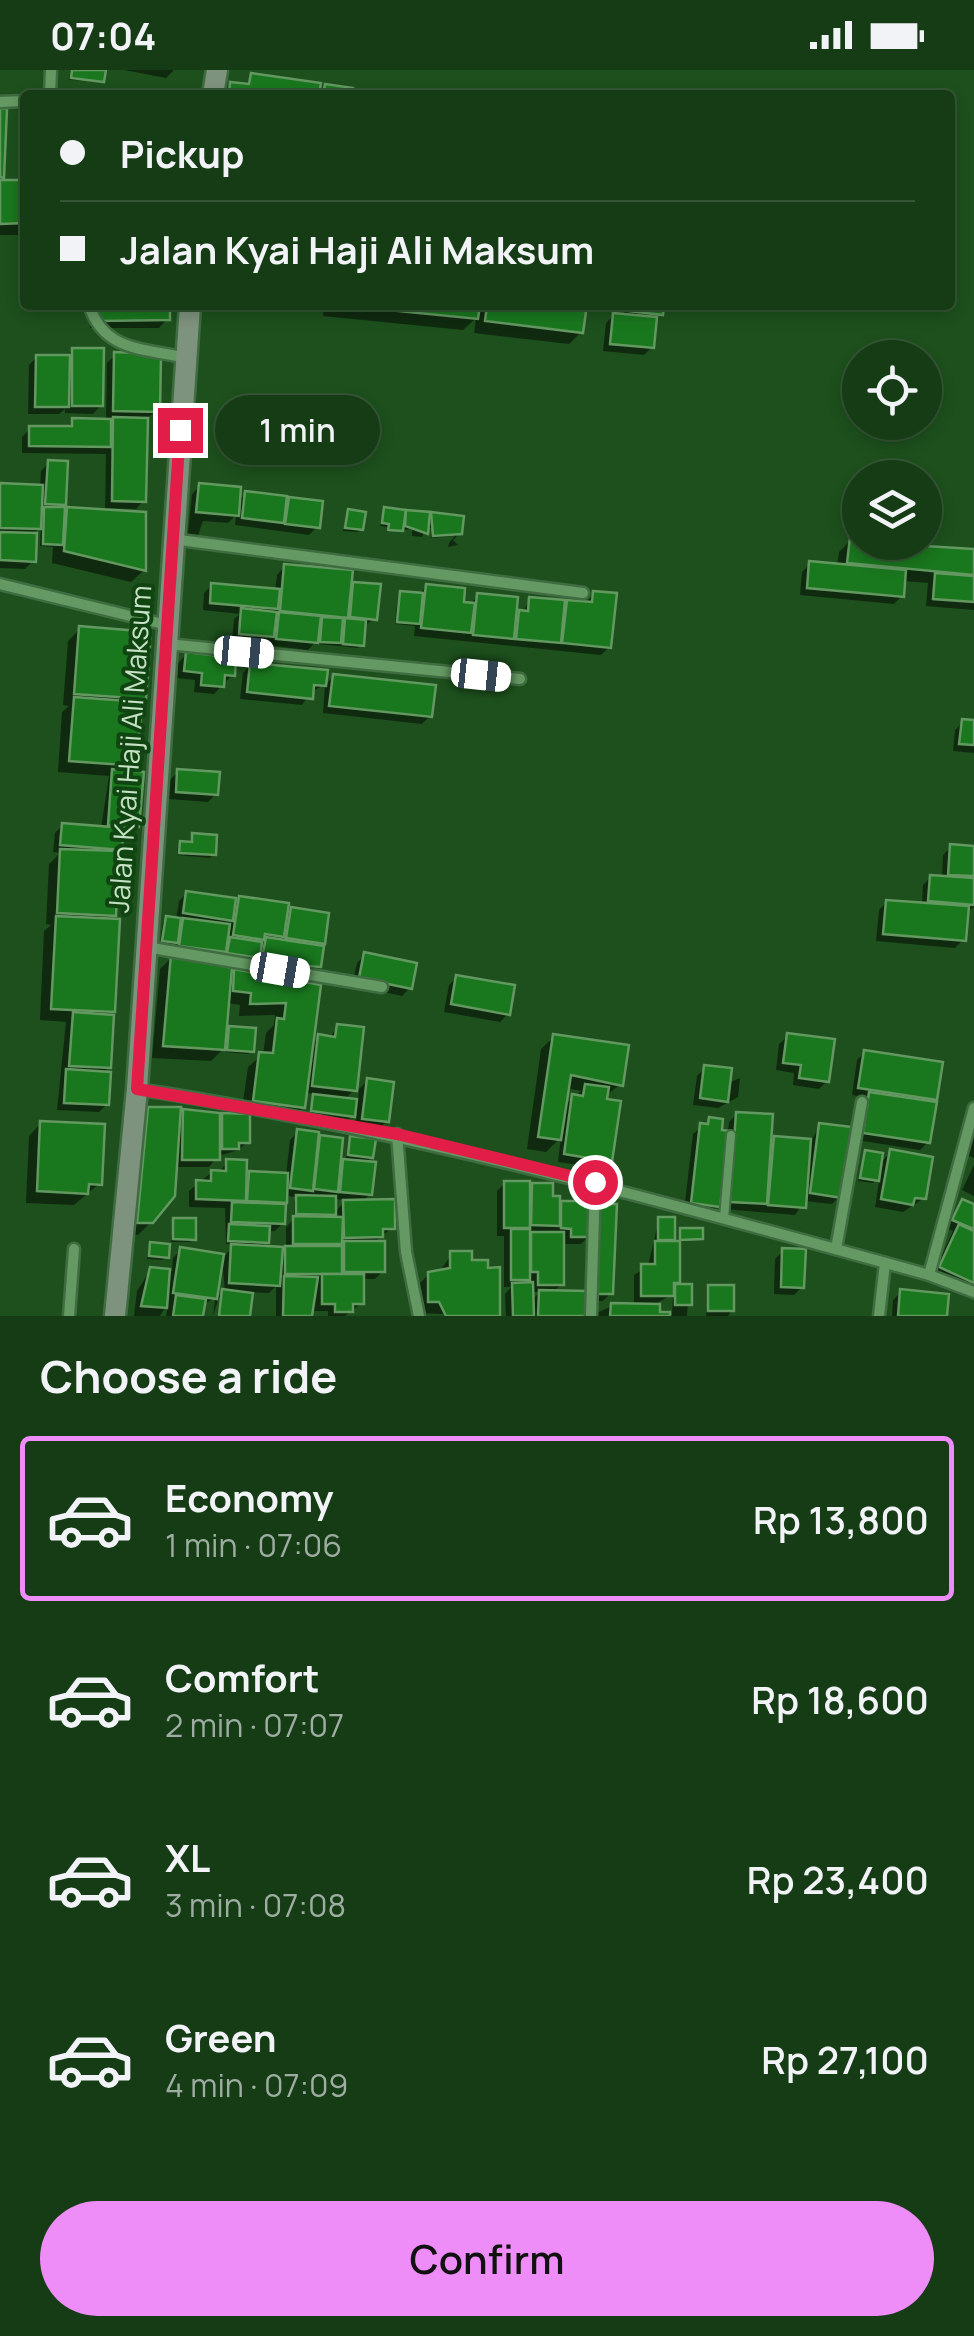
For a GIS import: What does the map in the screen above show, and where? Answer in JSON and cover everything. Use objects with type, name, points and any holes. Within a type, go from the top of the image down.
[{"type":"street","points":[[91,310],[100,331],[114,341],[186,358]]},
{"type":"street","name":"Jalan Kyai Haji Ali Maksum","points":[[115,1316],[137,1089],[171,539],[190,310]]},
{"type":"street","points":[[171,539],[583,592]]},
{"type":"street","points":[[0,584],[166,634],[520,679]]},
{"type":"street","points":[[145,947],[382,987]]},
{"type":"street","points":[[137,1089],[397,1134],[595,1182],[929,1275],[974,1292]]},
{"type":"street","points":[[836,1249],[862,1102]]},
{"type":"street","points":[[929,1275],[974,1108]]},
{"type":"street","points":[[397,1134],[406,1252],[419,1316]]},
{"type":"street","points":[[591,1316],[595,1182]]},
{"type":"street","points":[[70,1316],[74,1249]]},
{"type":"street","points":[[879,1316],[885,1263]]},
{"type":"lane","points":[[724,1218],[731,1135]]},
{"type":"building","points":[[72,70],[106,70],[104,82],[71,78]]},
{"type":"building","points":[[251,73],[321,83],[320,90],[229,90],[230,82],[249,84]]},
{"type":"building","points":[[325,84],[353,88],[353,90],[324,90]]},
{"type":"building","points":[[0,108],[7,109],[4,178],[0,177]]},
{"type":"building","points":[[0,180],[20,180],[20,223],[0,224]]},
{"type":"building","points":[[97,310],[170,310],[170,320],[98,321]]},
{"type":"building","points":[[388,310],[479,310],[478,319]]},
{"type":"building","points":[[486,310],[586,310],[583,333],[485,321]]},
{"type":"building","points":[[627,310],[664,310],[663,315]]},
{"type":"building","points":[[613,313],[657,317],[654,348],[610,344]]},
{"type":"building","points":[[72,348],[104,348],[103,406],[72,406]]},
{"type":"building","points":[[114,352],[161,354],[160,412],[113,411]]},
{"type":"building","points":[[36,355],[70,355],[69,407],[35,407]]},
{"type":"building","points":[[113,417],[148,418],[146,502],[112,501]]},
{"type":"building","points":[[72,418],[111,419],[111,447],[29,446],[29,426],[72,426]]},
{"type":"building","points":[[48,460],[68,461],[66,505],[45,504]]},
{"type":"building","points":[[0,483],[43,485],[41,529],[0,528]]},
{"type":"building","points":[[199,483],[241,487],[239,516],[196,512]]},
{"type":"building","points":[[245,491],[287,496],[284,523],[242,518]]},
{"type":"building","points":[[289,497],[323,501],[320,528],[285,524]]},
{"type":"building","points":[[44,507],[65,507],[63,545],[43,544]]},
{"type":"building","points":[[67,507],[146,512],[146,571],[64,551]]},
{"type":"building","points":[[384,507],[406,510],[403,531],[388,530],[389,524],[382,523]]},
{"type":"building","points":[[348,509],[366,512],[363,530],[345,528]]},
{"type":"building","points":[[406,510],[430,512],[428,534],[405,526]]},
{"type":"building","points":[[431,512],[464,516],[462,534],[433,536]]},
{"type":"building","points":[[0,532],[37,533],[36,562],[0,560]]},
{"type":"building","points":[[942,547],[974,549],[974,575],[847,563],[942,560]]},
{"type":"building","points":[[809,561],[906,570],[904,597],[807,588]]},
{"type":"building","points":[[284,564],[353,570],[348,618],[280,611]]},
{"type":"building","points":[[935,573],[974,576],[974,602],[933,599]]},
{"type":"building","points":[[353,582],[381,584],[377,620],[350,617]]},
{"type":"building","points":[[211,583],[280,589],[278,609],[210,603]]},
{"type":"building","points":[[426,584],[465,588],[464,602],[475,603],[471,633],[421,628]]},
{"type":"building","points":[[400,591],[423,593],[420,624],[397,622]]},
{"type":"building","points":[[593,591],[617,593],[611,648],[562,643],[567,600],[592,602]]},
{"type":"building","points":[[477,593],[518,597],[514,639],[473,635]]},
{"type":"building","points":[[529,597],[565,600],[561,643],[516,639],[519,610],[528,611]]},
{"type":"building","points":[[241,608],[277,612],[274,637],[239,634]]},
{"type":"building","points":[[279,612],[321,616],[318,643],[276,639]]},
{"type":"building","points":[[322,617],[343,618],[341,643],[320,642]]},
{"type":"building","points":[[345,618],[366,620],[364,646],[343,644]]},
{"type":"building","points":[[79,626],[151,632],[146,699],[74,694]]},
{"type":"building","points":[[186,652],[236,658],[235,676],[225,675],[224,687],[201,685],[202,673],[184,671]]},
{"type":"building","points":[[250,663],[328,670],[326,686],[314,685],[313,699],[247,692]]},
{"type":"building","points":[[333,674],[436,685],[432,717],[329,706]]},
{"type":"building","points":[[74,697],[142,702],[137,766],[69,761]]},
{"type":"building","points":[[962,719],[974,720],[974,745],[959,744]]},
{"type":"building","points":[[112,769],[144,772],[139,827],[108,825]]},
{"type":"building","points":[[177,769],[220,772],[218,795],[176,792]]},
{"type":"building","points":[[62,823],[124,828],[122,850],[60,845]]},
{"type":"building","points":[[192,833],[217,835],[216,855],[179,853],[180,841],[192,842]]},
{"type":"building","points":[[950,844],[974,846],[974,876],[948,875]]},
{"type":"building","points":[[60,849],[119,851],[116,916],[57,913]]},
{"type":"building","points":[[930,875],[974,878],[974,905],[928,901]]},
{"type":"building","points":[[186,891],[236,898],[233,921],[183,913]]},
{"type":"building","points":[[239,896],[289,903],[284,937],[265,934],[264,940],[233,935]]},
{"type":"building","points":[[886,900],[969,906],[966,941],[883,934]]},
{"type":"building","points":[[291,907],[329,913],[325,944],[286,938]]},
{"type":"building","points":[[56,916],[120,919],[115,1012],[51,1009]]},
{"type":"building","points":[[166,916],[181,918],[178,943],[162,941]]},
{"type":"building","points":[[183,918],[230,924],[226,952],[179,946]]},
{"type":"building","points":[[230,937],[262,942],[260,958],[227,953]]},
{"type":"building","points":[[266,937],[324,946],[321,967],[261,963]]},
{"type":"building","points":[[364,952],[417,963],[412,989],[359,978]]},
{"type":"building","points":[[171,954],[232,968],[225,1050],[163,1046]]},
{"type":"building","points":[[234,969],[321,985],[305,1108],[253,1101],[259,1052],[273,1053],[277,1018],[284,1019],[286,1003],[250,1004],[251,993],[233,991]]},
{"type":"building","points":[[456,975],[515,985],[510,1015],[451,1004]]},
{"type":"building","points":[[73,1012],[114,1015],[111,1068],[69,1066]]},
{"type":"building","points":[[337,1024],[364,1027],[357,1091],[312,1086],[318,1034],[335,1037]]},
{"type":"building","points":[[229,1026],[256,1028],[254,1052],[227,1050]]},
{"type":"building","points":[[787,1033],[835,1039],[829,1082],[799,1078],[801,1065],[783,1063]]},
{"type":"building","points":[[553,1034],[629,1045],[623,1086],[571,1075],[561,1140],[538,1137]]},
{"type":"building","points":[[864,1050],[943,1062],[937,1100],[858,1088]]},
{"type":"building","points":[[704,1065],[732,1068],[728,1102],[700,1098]]},
{"type":"building","points":[[66,1069],[111,1072],[109,1105],[64,1103]]},
{"type":"building","points":[[367,1078],[394,1082],[389,1122],[362,1119]]},
{"type":"building","points":[[585,1084],[609,1087],[607,1099],[621,1101],[612,1162],[564,1154],[572,1094],[583,1096]]},
{"type":"building","points":[[869,1092],[937,1102],[930,1143],[863,1133]]},
{"type":"building","points":[[313,1094],[357,1099],[355,1117],[311,1111]]},
{"type":"building","points":[[148,1107],[181,1107],[175,1196],[153,1223],[137,1223]]},
{"type":"building","points":[[183,1109],[220,1113],[220,1160],[182,1160]]},
{"type":"building","points":[[736,1112],[773,1114],[767,1204],[730,1202]]},
{"type":"building","points":[[222,1113],[250,1114],[250,1143],[239,1143],[239,1149],[222,1149]]},
{"type":"building","points":[[709,1117],[723,1119],[722,1130],[730,1131],[720,1207],[691,1203],[700,1123],[708,1124]]},
{"type":"building","points":[[40,1121],[105,1124],[102,1185],[89,1184],[88,1194],[37,1191]]},
{"type":"building","points":[[819,1123],[852,1127],[842,1198],[810,1193]]},
{"type":"building","points":[[297,1129],[319,1132],[313,1191],[290,1188]]},
{"type":"building","points":[[320,1135],[343,1138],[338,1192],[314,1189]]},
{"type":"building","points":[[350,1136],[376,1139],[373,1158],[348,1155]]},
{"type":"building","points":[[774,1136],[811,1139],[806,1208],[768,1205]]},
{"type":"building","points":[[890,1149],[933,1157],[926,1199],[915,1198],[913,1205],[881,1199]]},
{"type":"building","points":[[865,1150],[883,1153],[879,1181],[860,1178]]},
{"type":"building","points":[[226,1159],[247,1160],[246,1201],[196,1199],[196,1180],[211,1181],[211,1170],[226,1171]]},
{"type":"building","points":[[343,1159],[376,1162],[372,1195],[340,1192]]},
{"type":"building","points":[[249,1171],[288,1173],[287,1203],[247,1201]]},
{"type":"building","points":[[504,1181],[530,1181],[530,1228],[504,1228]]},
{"type":"building","points":[[532,1183],[553,1183],[553,1196],[560,1196],[560,1226],[531,1225]]},
{"type":"building","points":[[296,1195],[336,1196],[336,1215],[296,1214]]},
{"type":"building","points":[[395,1199],[395,1229],[383,1229],[383,1237],[344,1238],[343,1200]]},
{"type":"building","points":[[962,1199],[974,1204],[974,1229],[952,1220]]},
{"type":"building","points":[[561,1201],[592,1201],[591,1237],[571,1237],[571,1229],[561,1228]]},
{"type":"building","points":[[232,1202],[286,1204],[285,1224],[231,1222]]},
{"type":"building","points":[[597,1204],[617,1204],[613,1294],[593,1294]]},
{"type":"building","points":[[293,1216],[343,1217],[342,1244],[293,1244]]},
{"type":"building","points":[[658,1217],[675,1217],[675,1240],[658,1240]]},
{"type":"building","points":[[173,1218],[196,1218],[196,1240],[173,1239]]},
{"type":"building","points":[[229,1224],[270,1226],[269,1243],[228,1241]]},
{"type":"building","points":[[959,1224],[974,1231],[974,1283],[939,1267]]},
{"type":"building","points":[[680,1228],[703,1228],[703,1239],[680,1240]]},
{"type":"building","points":[[511,1229],[530,1229],[530,1280],[511,1280]]},
{"type":"building","points":[[531,1232],[564,1232],[564,1285],[538,1285],[538,1272],[531,1272]]},
{"type":"building","points":[[344,1241],[385,1241],[385,1272],[344,1272]]},
{"type":"building","points":[[655,1241],[680,1241],[680,1283],[674,1283],[674,1296],[641,1296],[641,1264],[655,1264]]},
{"type":"building","points":[[150,1242],[170,1244],[169,1258],[149,1256]]},
{"type":"building","points":[[231,1244],[283,1247],[280,1286],[229,1283]]},
{"type":"building","points":[[285,1246],[342,1246],[342,1274],[285,1274]]},
{"type":"building","points":[[180,1247],[224,1254],[217,1299],[173,1293]]},
{"type":"building","points":[[782,1248],[806,1249],[804,1288],[781,1287]]},
{"type":"building","points":[[450,1251],[472,1251],[472,1260],[488,1260],[488,1268],[500,1267],[500,1316],[446,1316],[439,1302],[428,1302],[428,1272],[450,1268]]},
{"type":"building","points":[[150,1267],[170,1269],[167,1308],[141,1306]]},
{"type":"building","points":[[322,1274],[364,1274],[364,1304],[353,1304],[353,1312],[335,1312],[335,1304],[322,1304]]},
{"type":"building","points":[[284,1276],[318,1277],[312,1316],[283,1316]]},
{"type":"building","points":[[533,1282],[534,1316],[513,1316],[512,1283]]},
{"type":"building","points":[[675,1284],[692,1284],[692,1305],[675,1305]]},
{"type":"building","points":[[708,1285],[734,1285],[734,1311],[708,1311]]},
{"type":"building","points":[[222,1289],[253,1293],[250,1316],[219,1316]]},
{"type":"building","points":[[900,1289],[949,1294],[947,1316],[898,1316]]},
{"type":"building","points":[[539,1290],[588,1291],[587,1316],[538,1316]]},
{"type":"building","points":[[176,1295],[206,1299],[203,1316],[173,1316]]},
{"type":"building","points":[[611,1303],[660,1304],[660,1312],[670,1312],[670,1316],[610,1316]]},
{"type":"route","points":[[180,430],[137,1089],[254,1106],[397,1134],[595,1182]]}]
